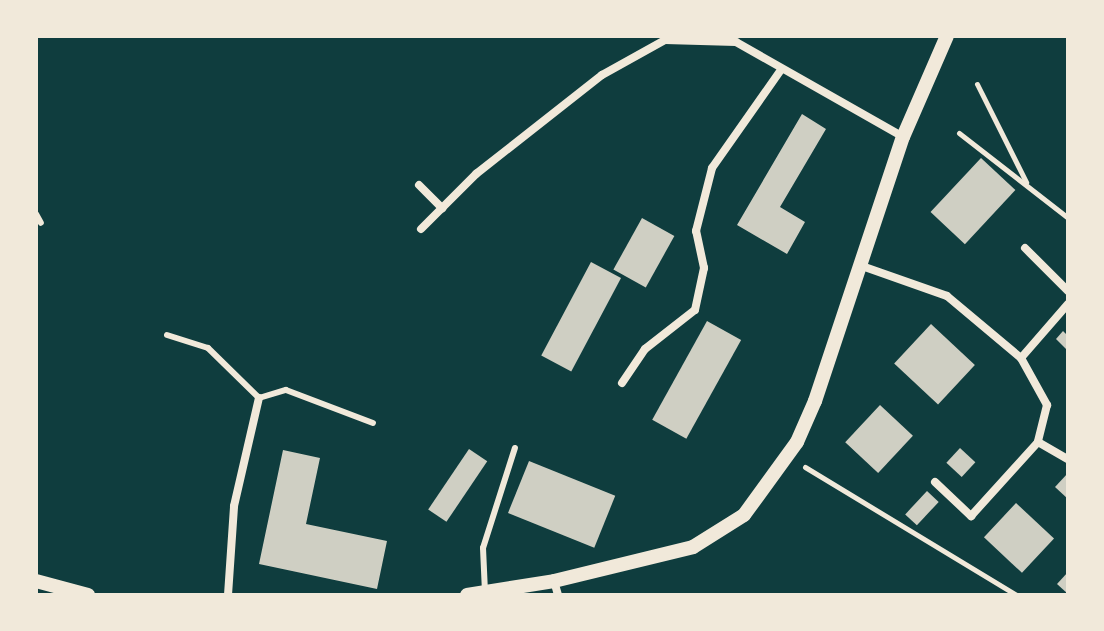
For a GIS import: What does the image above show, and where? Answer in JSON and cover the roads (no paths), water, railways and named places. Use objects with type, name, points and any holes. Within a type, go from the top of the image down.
[{"type":"street","points":[[467,595],[556,588],[693,547],[744,515],[797,442],[903,137],[947,36]]},
{"type":"street","points":[[421,229],[476,174],[602,75],[665,38],[736,42],[903,137]]},
{"type":"street","points":[[622,383],[645,349],[695,310],[704,268],[696,231],[712,168],[781,70]]},
{"type":"street","points":[[419,185],[442,208]]},
{"type":"street","points":[[1025,248],[1068,291]]},
{"type":"street","points":[[858,265],[947,296],[1021,358],[1047,405],[1038,442],[971,516],[935,482]]},
{"type":"street","points":[[1021,358],[1068,304]]},
{"type":"street","points":[[228,595],[234,506],[259,398]]},
{"type":"street","points":[[1038,442],[1068,459]]},
{"type":"street","points":[[36,581],[88,595]]},
{"type":"lane","points":[[36,214],[41,223]]},
{"type":"lane","points":[[167,335],[208,348],[259,398],[286,390],[373,423]]},
{"type":"lane","points":[[485,592],[483,548],[515,448]]}]
